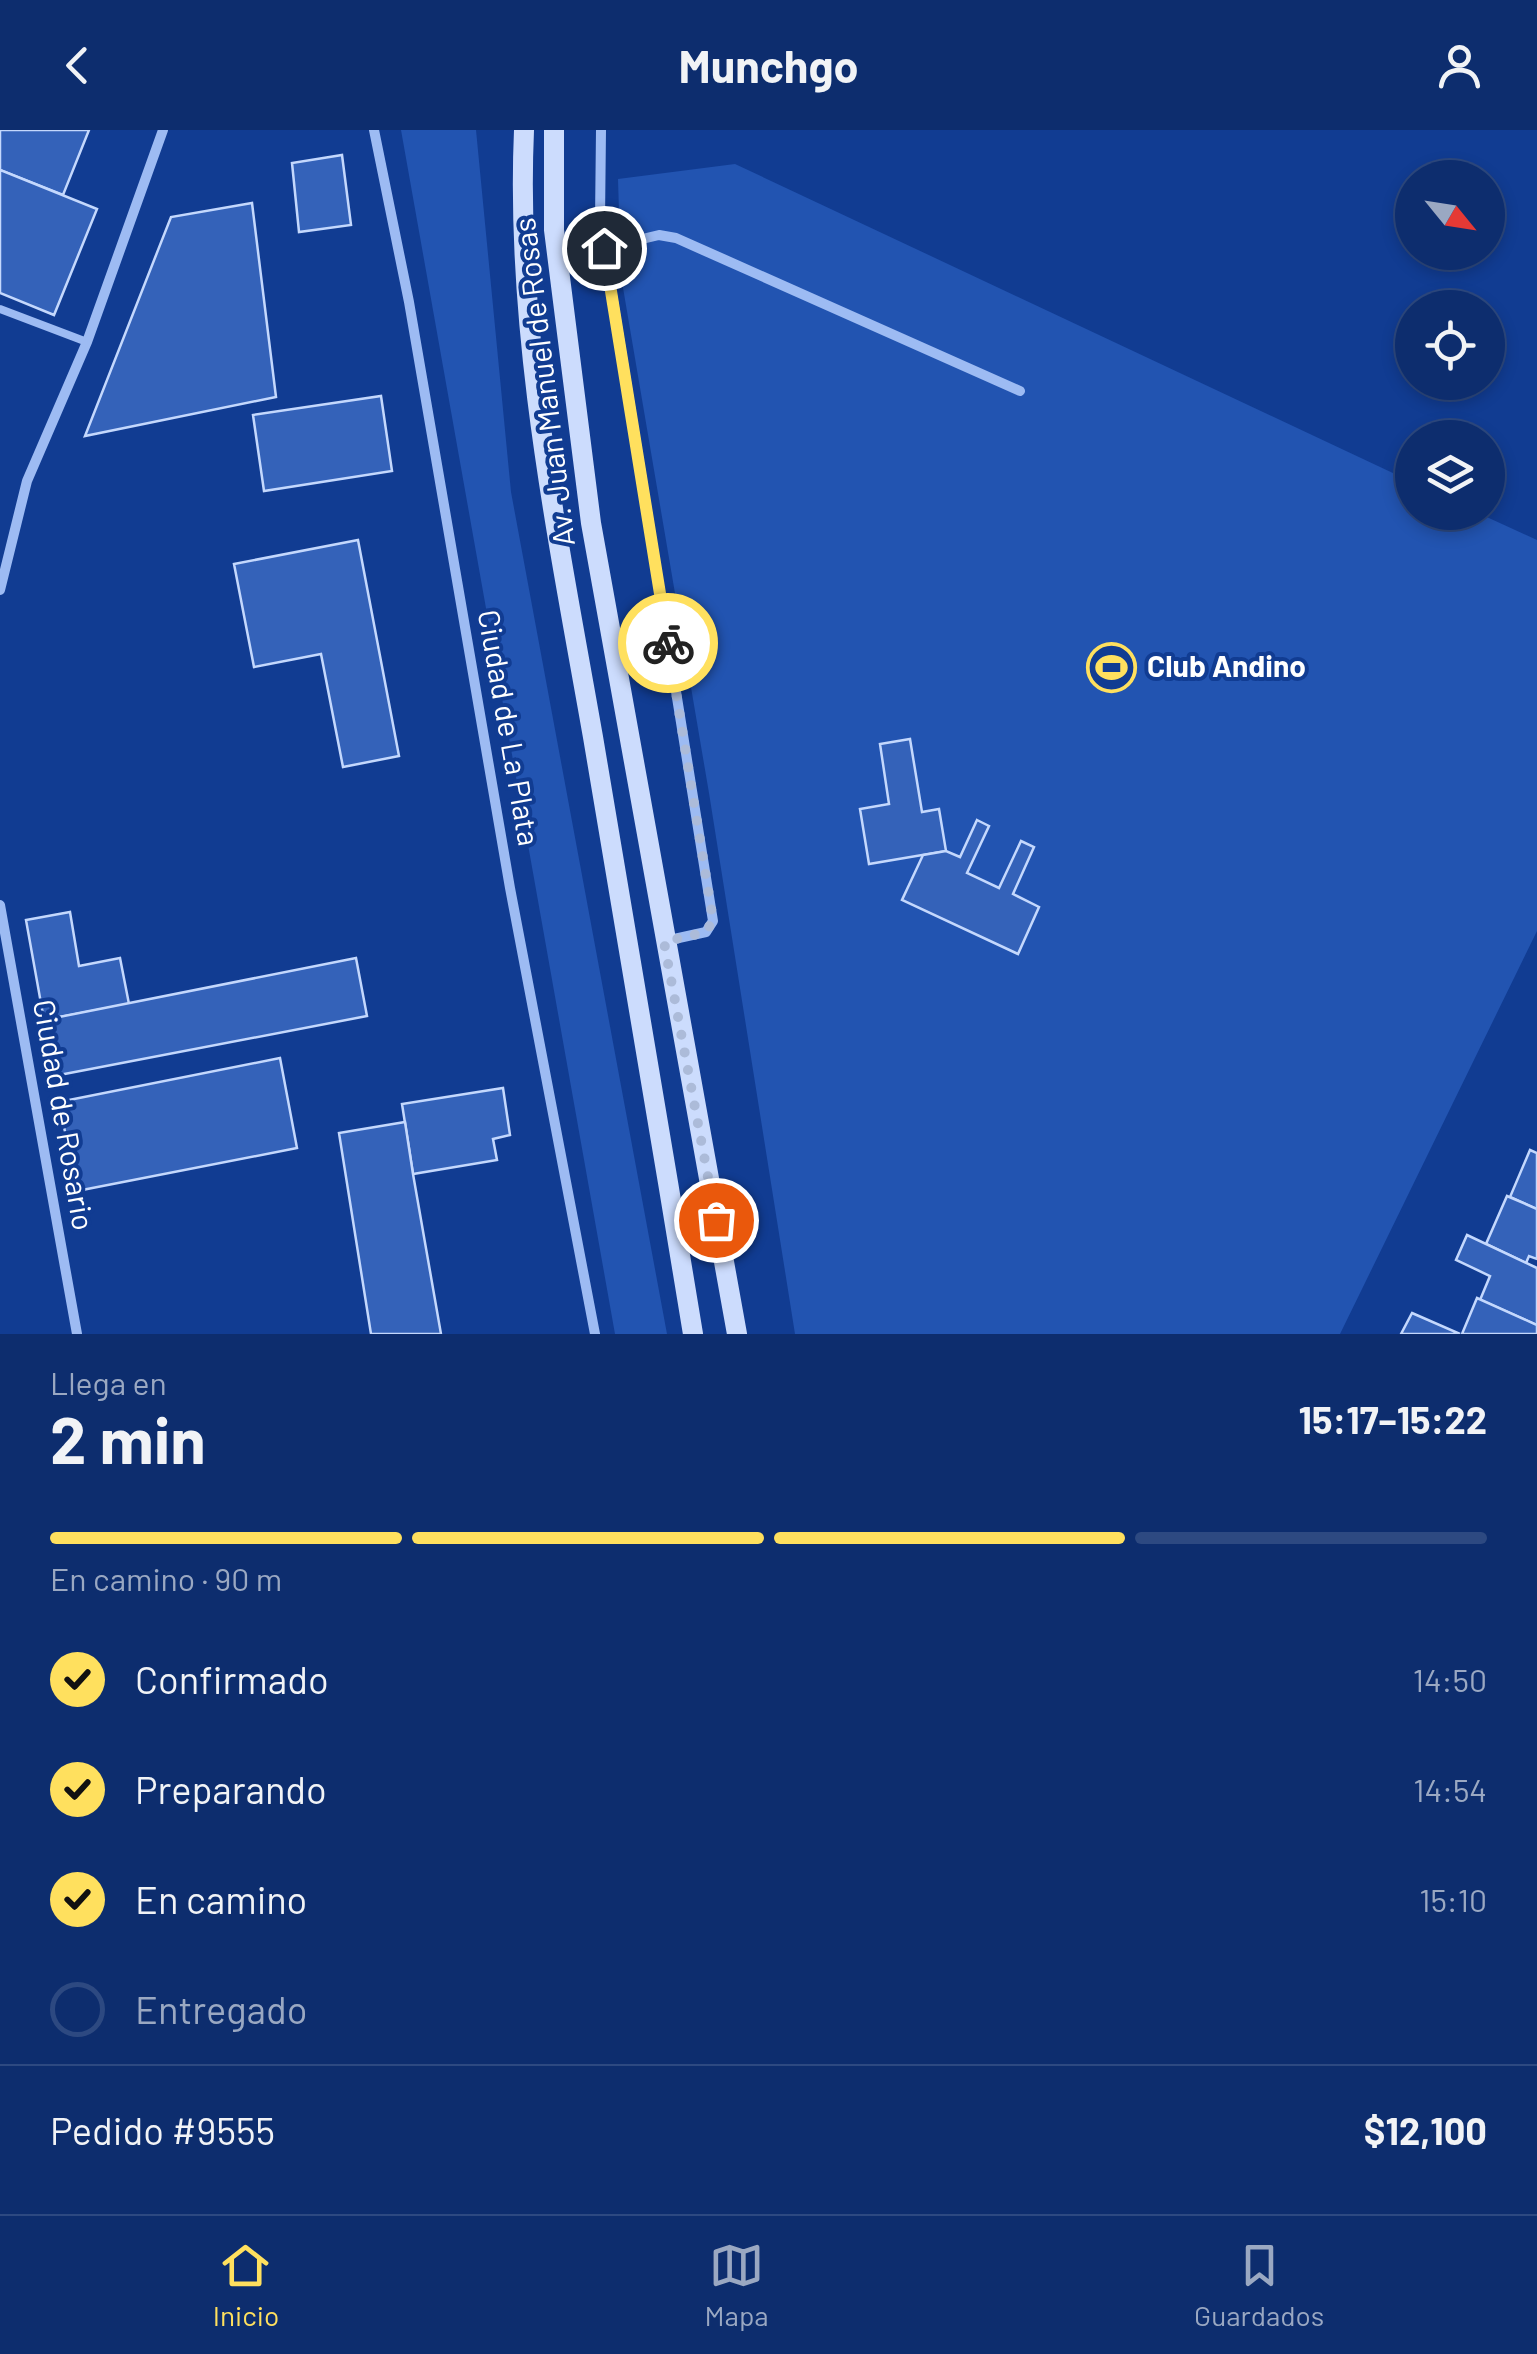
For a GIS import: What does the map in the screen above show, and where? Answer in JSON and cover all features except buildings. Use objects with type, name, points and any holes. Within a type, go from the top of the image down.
[{"type":"main road","name":"Av. Juan Manuel de Rosas","points":[[524,130],[528,280],[539,408],[693,1334]]},
{"type":"main road","name":"Av. Juan Manuel de Rosas","points":[[554,130],[558,260],[591,523],[737,1334]]},
{"type":"street","points":[[0,590],[26,481],[86,342],[163,130]]},
{"type":"street","name":"Ciudad de La Plata","points":[[374,130],[409,302],[510,888],[595,1334]]},
{"type":"street","points":[[601,130],[600,220],[713,920],[706,932],[664,942]]},
{"type":"street","points":[[558,260],[659,235],[676,238],[1020,391]]},
{"type":"street","name":"Ciudad de Rosario","points":[[0,905],[77,1334]]},
{"type":"lane","points":[[0,309],[86,342]]},
{"type":"shaded area","points":[[401,130],[476,130],[511,492],[667,1334],[615,1334]]},
{"type":"shaded area","name":"Club Andino","points":[[735,164],[1395,474],[1395,530],[1505,530],[1505,525],[1537,540],[1537,931],[1340,1334],[795,1334],[621,276],[618,179]]},
{"type":"way so far","points":[[668,643],[713,920],[706,932],[664,942],[716,1220]]},
{"type":"place","name":"Club Andino","points":[[1112,667]]},
{"type":"route","points":[[604,248],[668,643]]}]
